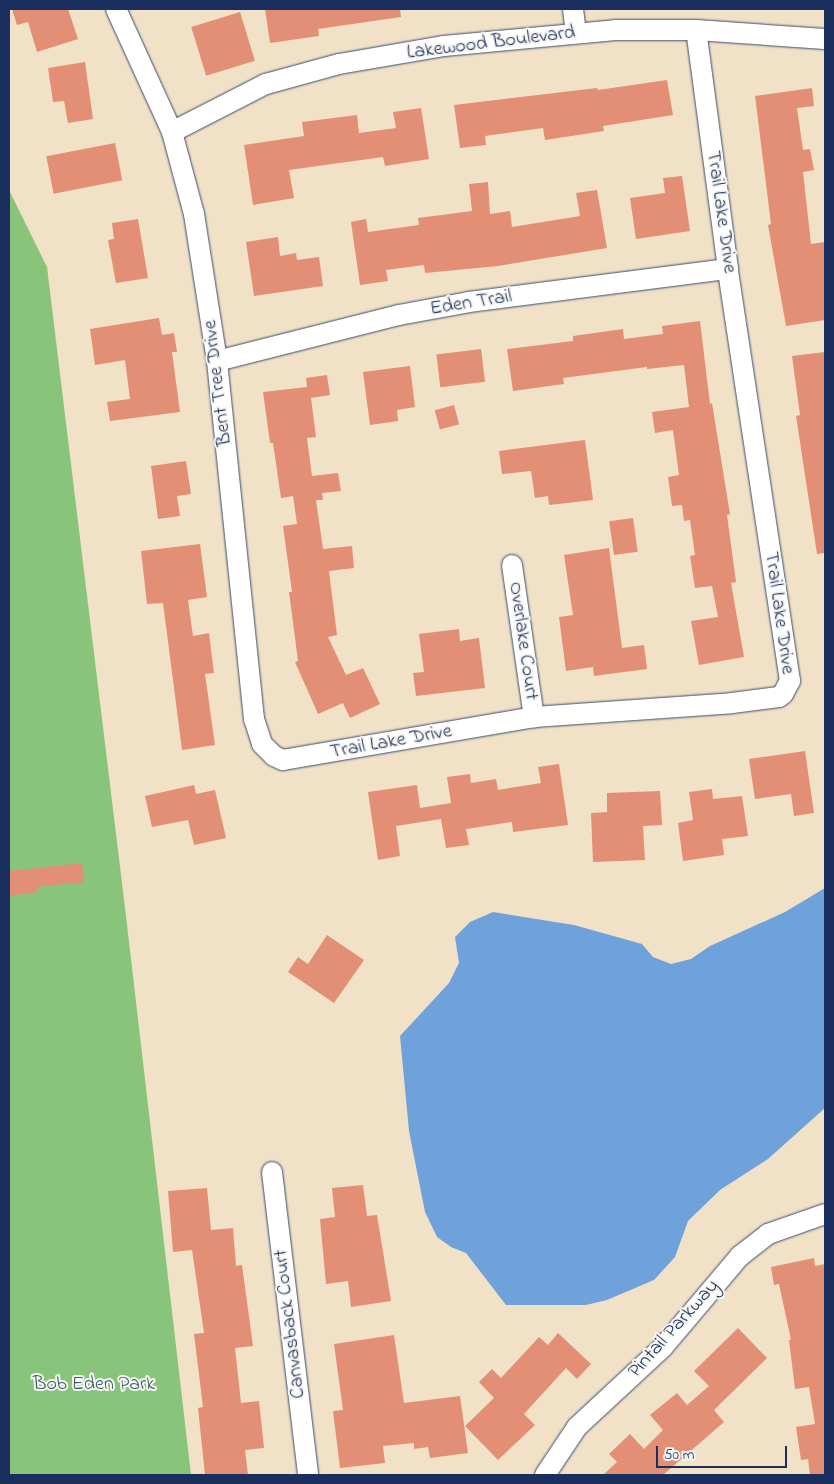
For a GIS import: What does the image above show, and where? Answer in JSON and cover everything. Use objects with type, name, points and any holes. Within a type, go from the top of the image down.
[{"type":"street","name":"Bent Tree Drive","points":[[116,9],[172,132],[194,214],[217,361],[254,719],[262,744],[274,756],[283,760]]},
{"type":"street","points":[[574,9],[576,32]]},
{"type":"street","name":"Lakewood Boulevard","points":[[172,132],[266,84],[339,64],[444,46],[576,32],[696,30],[825,38]]},
{"type":"street","name":"Trail Lake Drive","points":[[283,760],[534,717],[732,704],[779,697],[783,694],[790,681],[728,269],[696,30]]},
{"type":"street","name":"Eden Trail","points":[[217,361],[399,315],[469,302],[728,269]]},
{"type":"street","name":"Overlake Court","points":[[512,565],[534,717]]},
{"type":"street","name":"Canvasback Court","points":[[272,1172],[308,1475]]},
{"type":"street","name":"Pintail Parkway","points":[[546,1475],[577,1427],[664,1347],[740,1256],[768,1234],[825,1214]]},
{"type":"green space","name":"Bob Eden Park","points":[[9,190],[47,267],[126,916],[191,1475],[9,1475]]},
{"type":"water","points":[[825,888],[825,1108],[768,1159],[720,1190],[688,1221],[675,1257],[654,1280],[607,1300],[586,1305],[506,1305],[466,1253],[451,1247],[437,1237],[425,1212],[409,1131],[400,1036],[449,983],[459,963],[455,937],[470,922],[493,912],[574,925],[642,944],[653,957],[671,964],[691,959],[710,946],[785,912]]},
{"type":"building","points":[[12,9],[68,9],[78,39],[37,52],[28,22],[17,25]]},
{"type":"building","points":[[265,9],[400,9],[401,17],[318,29],[319,36],[270,43]]},
{"type":"building","points":[[240,12],[255,61],[206,76],[191,27]]},
{"type":"building","points":[[85,62],[93,119],[68,123],[64,101],[53,102],[48,68]]},
{"type":"building","points":[[667,80],[673,115],[603,126],[604,131],[545,140],[543,128],[485,136],[486,145],[460,148],[454,105],[597,88],[598,90]]},
{"type":"building","points":[[812,88],[814,106],[797,108],[803,150],[810,149],[814,170],[803,172],[811,244],[825,242],[825,320],[786,326],[768,225],[771,224],[755,96]]},
{"type":"building","points":[[421,108],[429,159],[385,166],[383,157],[289,170],[294,198],[253,205],[244,145],[304,136],[302,122],[357,115],[359,133],[396,128],[393,112]]},
{"type":"building","points":[[115,143],[122,180],[54,194],[46,156]]},
{"type":"building","points":[[682,176],[690,231],[636,239],[630,198],[665,193],[663,178]]},
{"type":"building","points":[[488,182],[490,214],[510,211],[512,227],[580,216],[576,193],[597,190],[607,248],[498,266],[425,273],[424,265],[386,270],[388,281],[360,285],[351,222],[366,219],[368,232],[419,225],[418,218],[472,211],[469,184]]},
{"type":"building","points":[[138,219],[148,278],[116,283],[108,240],[114,239],[112,223]]},
{"type":"building","points":[[278,237],[280,256],[296,253],[297,260],[319,257],[323,286],[254,296],[246,242]]},
{"type":"building","points":[[159,318],[162,335],[174,333],[177,352],[172,352],[180,412],[110,421],[107,402],[130,399],[125,360],[95,365],[90,329]]},
{"type":"building","points":[[700,321],[710,404],[712,403],[730,514],[727,515],[736,582],[731,583],[744,657],[699,665],[691,621],[718,617],[712,586],[695,588],[690,556],[695,555],[690,520],[684,521],[682,505],[672,506],[668,477],[679,475],[673,430],[655,433],[652,412],[689,407],[684,365],[647,369],[647,367],[563,378],[564,384],[513,391],[507,349],[573,341],[573,336],[623,329],[624,339],[663,334],[662,326]]},
{"type":"building","points":[[481,349],[485,382],[440,387],[436,354]]},
{"type":"building","points":[[825,352],[825,553],[817,554],[796,416],[800,415],[792,356]]},
{"type":"building","points":[[410,366],[415,407],[397,410],[398,421],[370,425],[363,372]]},
{"type":"building","points":[[327,375],[330,395],[311,398],[316,437],[307,438],[312,476],[338,473],[341,491],[322,493],[323,500],[316,500],[323,549],[352,546],[354,568],[329,571],[337,635],[328,637],[346,675],[363,668],[380,704],[350,718],[343,703],[318,714],[295,662],[298,661],[289,592],[292,592],[283,526],[297,524],[293,496],[281,498],[273,443],[270,443],[263,392],[307,387],[306,378]]},
{"type":"building","points":[[454,405],[459,424],[440,429],[435,410]]},
{"type":"building","points":[[585,440],[593,500],[549,505],[548,496],[535,498],[531,471],[502,474],[499,451]]},
{"type":"building","points":[[186,461],[191,494],[177,496],[180,516],[158,519],[151,466]]},
{"type":"building","points":[[633,518],[638,552],[614,555],[609,521]]},
{"type":"building","points":[[200,544],[207,597],[188,600],[193,636],[209,633],[214,673],[205,674],[215,745],[182,750],[163,603],[147,604],[141,551]]},
{"type":"building","points":[[609,548],[622,648],[644,645],[647,669],[594,676],[593,667],[566,671],[559,617],[573,615],[564,555]]},
{"type":"building","points":[[459,629],[460,641],[479,638],[485,688],[416,696],[413,673],[424,672],[419,634]]},
{"type":"building","points":[[805,751],[814,813],[794,816],[791,794],[755,799],[749,759]]},
{"type":"building","points":[[559,764],[568,825],[513,832],[512,822],[466,829],[469,845],[446,848],[441,819],[396,826],[400,856],[378,860],[368,792],[417,785],[420,808],[451,803],[447,777],[470,774],[471,783],[496,779],[498,790],[541,783],[538,767]]},
{"type":"building","points":[[194,785],[196,794],[215,790],[226,838],[194,845],[188,820],[152,827],[145,796]]},
{"type":"building","points":[[712,789],[713,799],[742,796],[748,836],[722,839],[724,855],[683,861],[678,823],[693,820],[689,792]]},
{"type":"building","points":[[660,791],[662,825],[643,826],[645,860],[593,862],[591,813],[607,812],[607,793]]},
{"type":"building","points":[[82,863],[84,882],[37,887],[38,892],[9,896],[9,871]]},
{"type":"building","points":[[327,935],[364,960],[334,1003],[288,972],[298,957],[308,964]]},
{"type":"building","points":[[363,1185],[367,1216],[377,1215],[391,1301],[351,1307],[348,1281],[326,1284],[320,1219],[335,1217],[332,1188]]},
{"type":"building","points":[[207,1188],[211,1230],[233,1228],[236,1266],[242,1265],[253,1346],[235,1348],[241,1403],[259,1401],[264,1448],[245,1450],[248,1475],[205,1475],[198,1408],[203,1407],[194,1334],[204,1333],[192,1250],[173,1252],[168,1191]]},
{"type":"building","points":[[814,1258],[815,1266],[825,1264],[825,1475],[810,1475],[808,1459],[801,1460],[796,1427],[815,1424],[809,1387],[795,1389],[789,1340],[791,1340],[779,1284],[774,1285],[771,1267]]},
{"type":"building","points":[[738,1328],[767,1358],[714,1410],[724,1422],[663,1475],[603,1475],[617,1462],[609,1454],[630,1434],[644,1449],[663,1430],[650,1415],[677,1393],[687,1405],[709,1386],[694,1371]]},
{"type":"building","points":[[558,1333],[591,1364],[577,1379],[566,1368],[524,1414],[535,1425],[498,1460],[465,1426],[494,1398],[479,1382],[492,1369],[501,1378],[539,1337],[548,1345]]},
{"type":"building","points":[[394,1335],[404,1403],[460,1396],[468,1453],[430,1458],[428,1447],[414,1449],[414,1443],[383,1446],[385,1463],[340,1468],[333,1411],[343,1410],[334,1344]]}]
